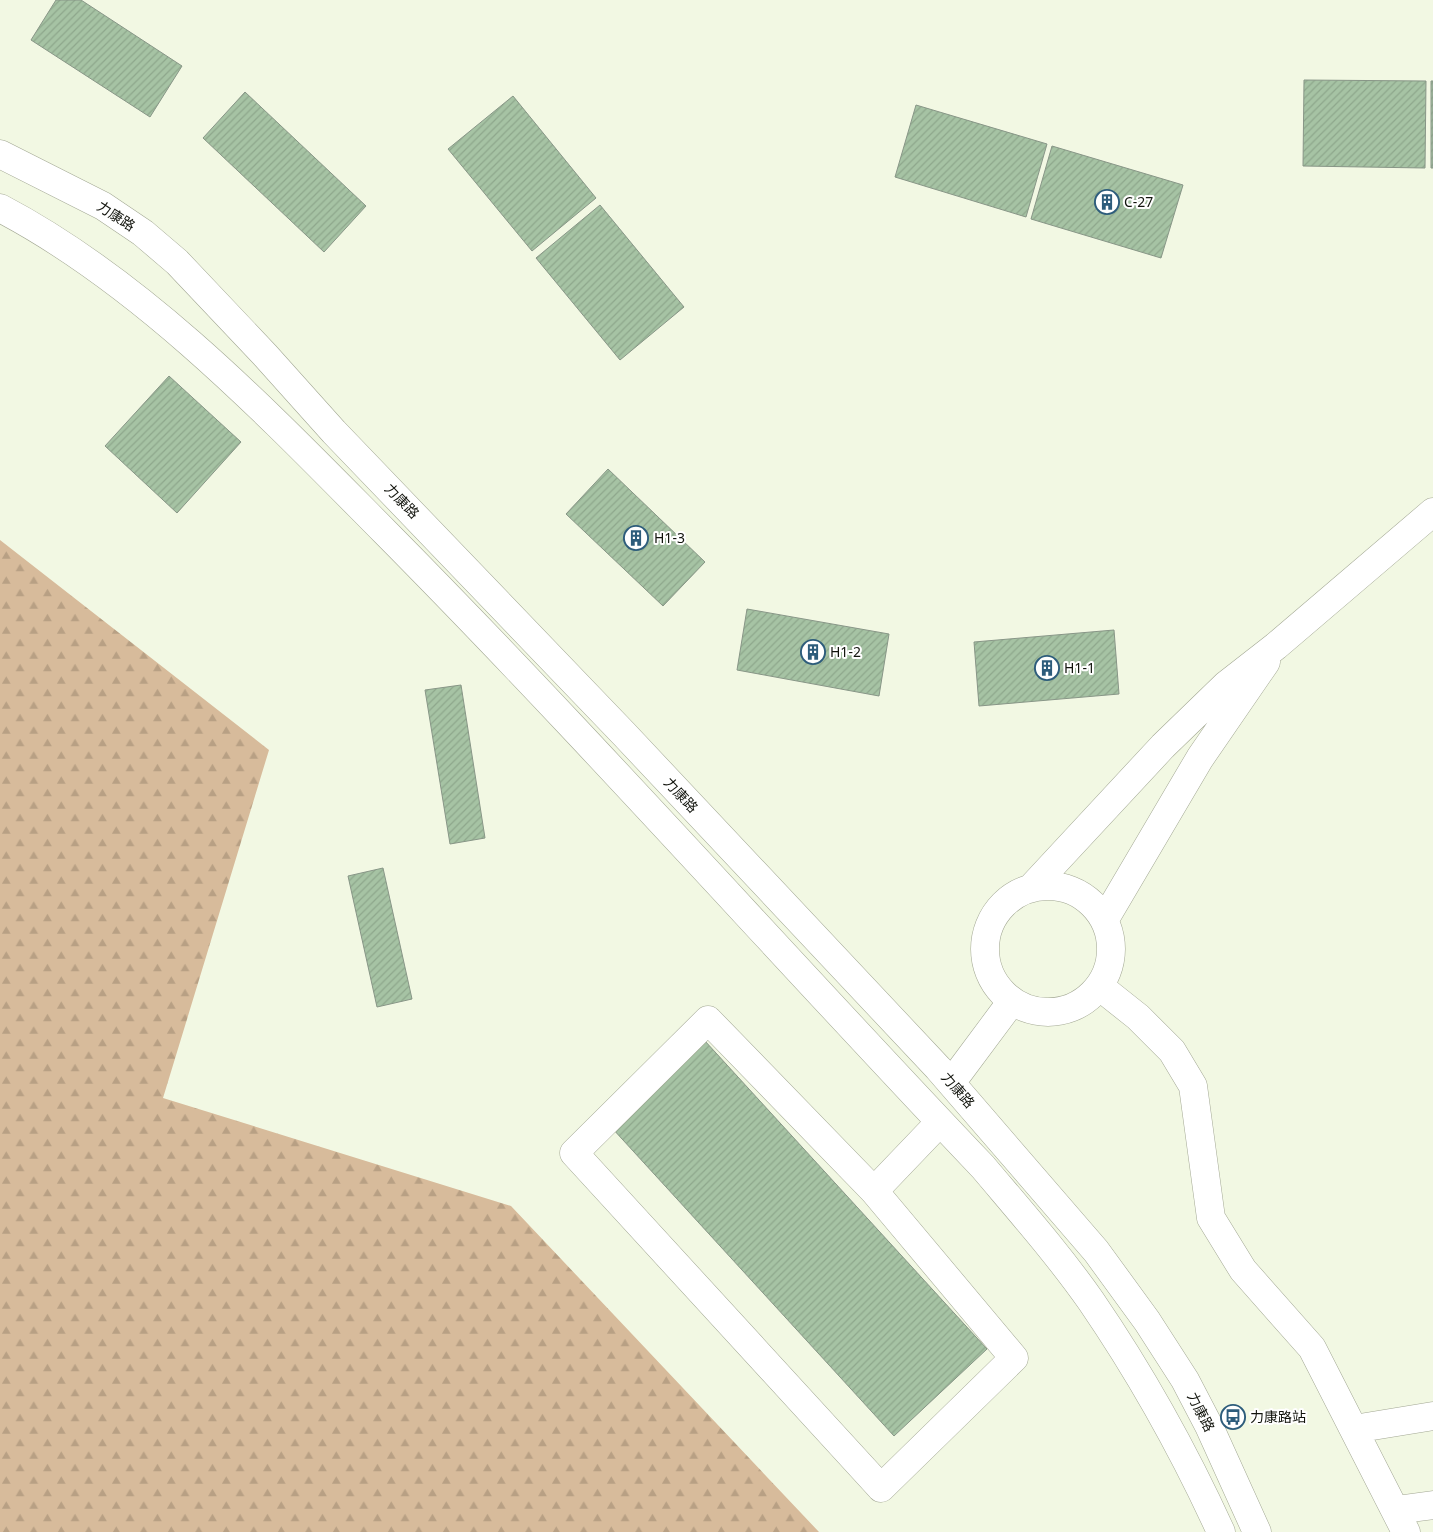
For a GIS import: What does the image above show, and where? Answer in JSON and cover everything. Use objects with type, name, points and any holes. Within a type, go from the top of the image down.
[{"type":"street","name":"力康路","points":[[0,154],[103,206],[143,233],[177,262],[266,355],[334,432],[576,683],[951,1083],[1090,1243],[1147,1321],[1185,1380],[1209,1426],[1257,1532]]},
{"type":"street","points":[[0,208],[64,246],[131,295],[238,386],[447,594],[983,1167],[1046,1242],[1090,1300],[1143,1381],[1199,1483],[1221,1532]]},
{"type":"street","points":[[1032,887],[1163,746],[1226,685],[1276,646],[1433,512]]},
{"type":"street","points":[[1105,919],[1200,758],[1250,688],[1276,646]]},
{"type":"street","points":[[1053,885],[1074,890],[1092,902],[1105,919],[1111,939],[1111,961],[1099,986],[1090,997],[1072,1008],[1051,1012],[1031,1010],[1012,1001],[997,986],[988,968],[985,948],[988,927],[998,909],[1013,895],[1032,887],[1053,885]]},
{"type":"street","points":[[1099,986],[1138,1017],[1172,1051],[1193,1086],[1211,1218],[1243,1270],[1312,1348],[1401,1521],[1433,1505]]},
{"type":"street","points":[[951,1083],[1012,1001]]},
{"type":"street","points":[[708,1020],[874,1191],[1014,1358],[881,1488],[574,1152],[708,1020]]},
{"type":"street","points":[[874,1191],[940,1122]]},
{"type":"street","points":[[1354,1429],[1433,1416]]},
{"type":"green space","points":[[0,540],[269,750],[163,1098],[511,1206],[819,1532],[0,1532]]},
{"type":"building","points":[[56,0],[81,0],[182,66],[150,117],[31,40]]},
{"type":"building","points":[[1304,80],[1426,81],[1425,168],[1303,166]]},
{"type":"building","points":[[1431,81],[1433,81],[1433,168],[1431,168]]},
{"type":"building","points":[[245,92],[366,206],[324,252],[203,138]]},
{"type":"building","points":[[513,96],[596,198],[532,251],[448,149]]},
{"type":"building","points":[[916,105],[1047,144],[1026,217],[895,177]]},
{"type":"building","name":"C-27","points":[[1052,146],[1183,185],[1161,258],[1031,219]]},
{"type":"building","points":[[600,205],[684,307],[620,360],[536,258]]},
{"type":"building","points":[[169,376],[241,442],[177,513],[105,446]]},
{"type":"building","name":"H1-3","points":[[608,469],[705,562],[663,606],[566,514]]},
{"type":"building","name":"H1-2","points":[[747,609],[889,634],[879,696],[737,670]]},
{"type":"building","name":"H1-1","points":[[1114,630],[1119,694],[979,706],[974,642]]},
{"type":"building","points":[[461,685],[485,838],[450,844],[425,690]]},
{"type":"building","points":[[383,868],[412,999],[377,1007],[348,876]]},
{"type":"building","points":[[705,1041],[987,1349],[894,1436],[612,1128]]},
{"type":"place","name":"C-27","points":[[1107,202]]},
{"type":"place","name":"H1-3","points":[[636,538]]},
{"type":"place","name":"H1-2","points":[[813,652]]},
{"type":"place","name":"H1-1","points":[[1047,668]]},
{"type":"place","name":"力康路站","points":[[1233,1417]]}]
